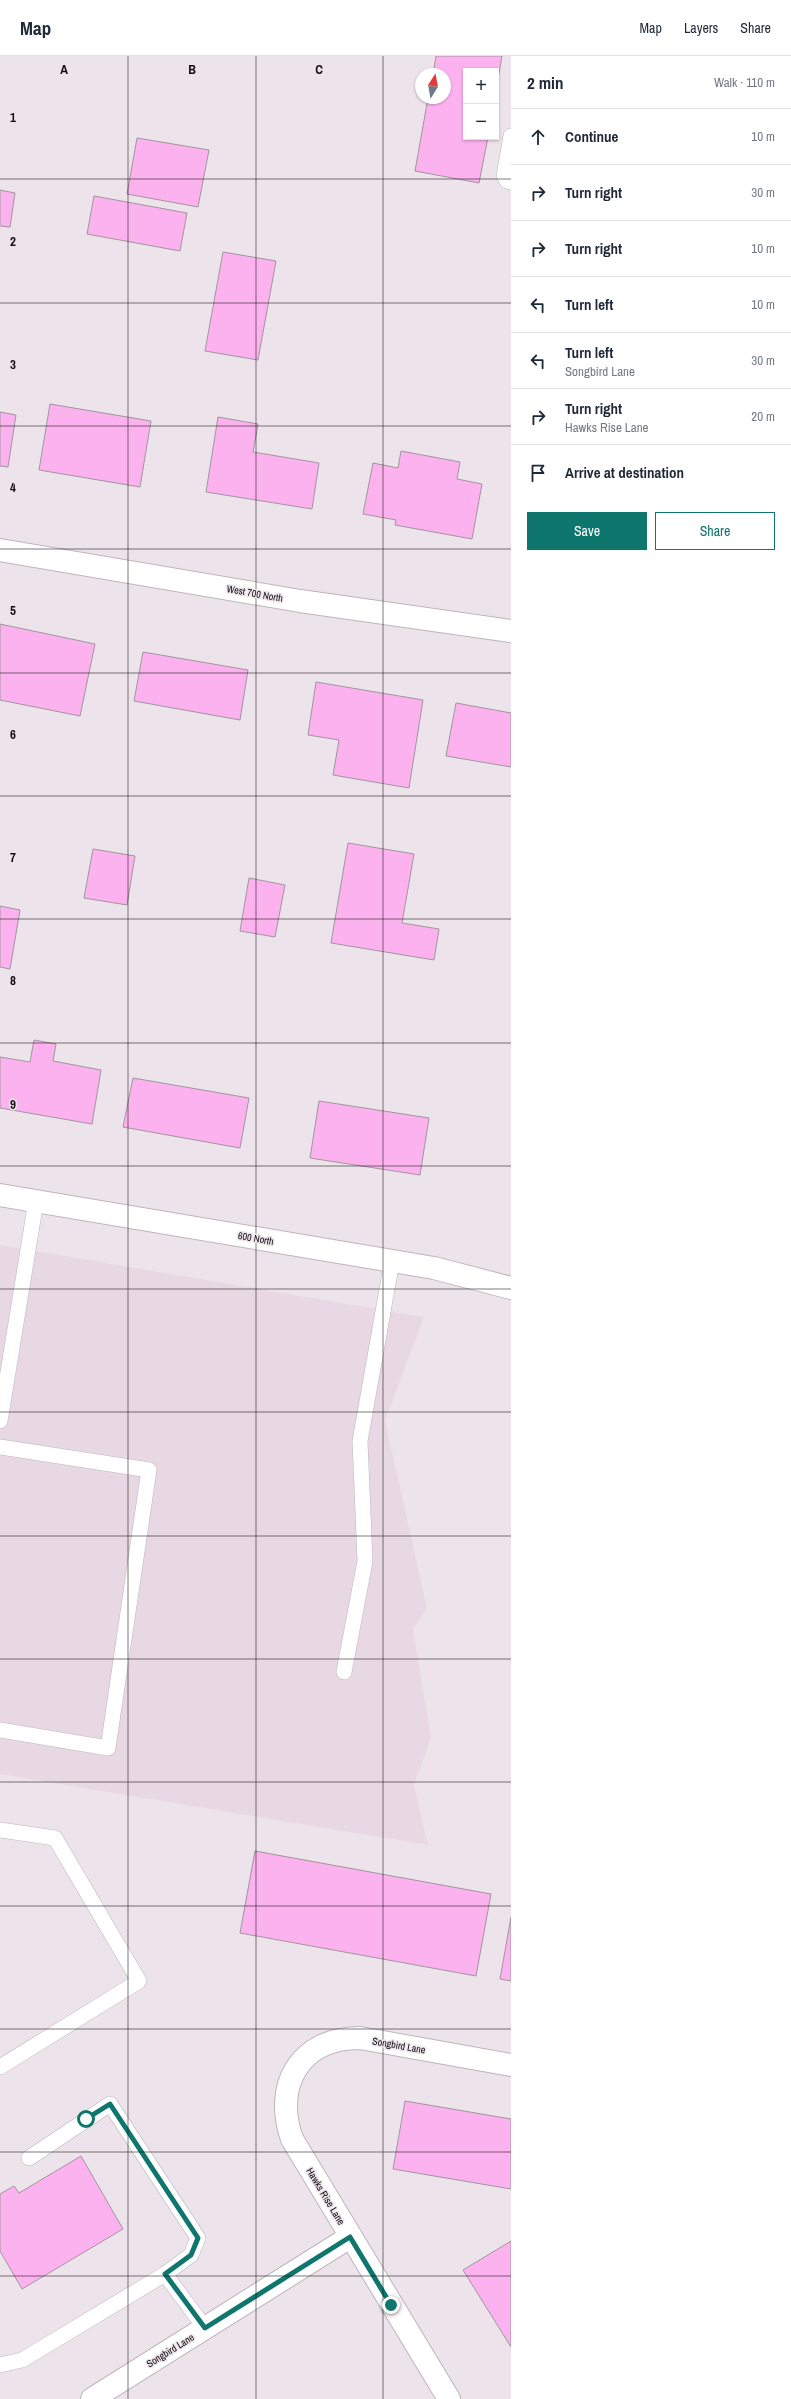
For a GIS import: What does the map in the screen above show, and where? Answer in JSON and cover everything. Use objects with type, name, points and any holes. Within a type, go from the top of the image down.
[{"type":"street","name":"West 700 North","points":[[0,550],[300,601],[511,631]]},
{"type":"street","name":"600 North","points":[[0,1195],[434,1268],[511,1288]]},
{"type":"street","name":"Songbird Lane","points":[[296,2068],[315,2050],[345,2038],[360,2038],[511,2065]]},
{"type":"street","name":"Hawks Rise Lane","points":[[296,2068],[286,2094],[286,2122],[292,2139],[449,2399]]},
{"type":"street","name":"Songbird Lane","points":[[92,2399],[350,2237]]},
{"type":"lane","points":[[511,136],[504,176],[506,181],[511,182]]},
{"type":"lane","points":[[0,1421],[36,1201]]},
{"type":"lane","points":[[344,1672],[365,1561],[360,1441],[392,1261]]},
{"type":"lane","points":[[0,1447],[148,1470],[108,1748],[0,1730]]},
{"type":"lane","points":[[0,1830],[55,1838],[139,1981],[0,2067]]},
{"type":"lane","points":[[0,2365],[22,2360],[165,2274],[191,2255],[198,2238],[110,2104],[29,2158]]},
{"type":"lane","points":[[165,2274],[205,2328]]},
{"type":"shaded area","points":[[0,1245],[424,1317],[385,1421],[427,1608],[413,1629],[431,1737],[414,1786],[428,1845],[0,1774]]},
{"type":"building","points":[[436,56],[502,56],[499,73],[499,68],[463,68],[463,140],[487,140],[479,183],[415,171],[427,104],[451,104],[451,68],[434,68]]},
{"type":"building","points":[[137,138],[209,150],[198,207],[127,194]]},
{"type":"building","points":[[0,190],[15,193],[10,227],[0,226]]},
{"type":"building","points":[[94,196],[187,213],[180,251],[87,234]]},
{"type":"building","points":[[223,252],[276,261],[258,360],[205,351]]},
{"type":"building","points":[[50,404],[151,421],[140,487],[39,470]]},
{"type":"building","points":[[0,412],[16,415],[8,467],[0,466]]},
{"type":"building","points":[[218,417],[258,424],[253,452],[319,463],[312,509],[206,492]]},
{"type":"building","points":[[401,451],[460,462],[457,479],[482,484],[472,539],[395,525],[396,520],[363,514],[373,463],[398,468]]},
{"type":"building","points":[[0,624],[95,644],[80,716],[0,700]]},
{"type":"building","points":[[143,652],[248,670],[240,720],[134,701]]},
{"type":"building","points":[[316,682],[423,700],[409,788],[333,775],[339,740],[308,735]]},
{"type":"building","points":[[456,703],[511,713],[511,767],[446,756]]},
{"type":"building","points":[[348,843],[414,854],[402,923],[439,929],[434,960],[331,943]]},
{"type":"building","points":[[93,849],[135,856],[127,905],[84,898]]},
{"type":"building","points":[[249,878],[285,885],[275,937],[240,931]]},
{"type":"building","points":[[0,906],[20,910],[10,969],[0,967]]},
{"type":"building","points":[[34,1040],[56,1044],[53,1061],[101,1070],[92,1124],[0,1108],[0,1057],[30,1062]]},
{"type":"building","points":[[133,1078],[249,1098],[240,1148],[123,1127]]},
{"type":"building","points":[[319,1101],[429,1118],[420,1175],[310,1158]]},
{"type":"building","points":[[255,1851],[491,1894],[476,1976],[240,1933]]},
{"type":"building","points":[[511,1917],[511,1981],[500,1979]]},
{"type":"building","points":[[405,2101],[511,2119],[511,2189],[393,2169]]},
{"type":"building","points":[[81,2156],[123,2229],[22,2289],[0,2251],[0,2194],[14,2186],[19,2193]]},
{"type":"building","points":[[511,2241],[511,2347],[463,2270]]},
{"type":"route","points":[[86,2119],[110,2104],[198,2238],[191,2255],[165,2274],[205,2328],[350,2237],[391,2305]]}]
